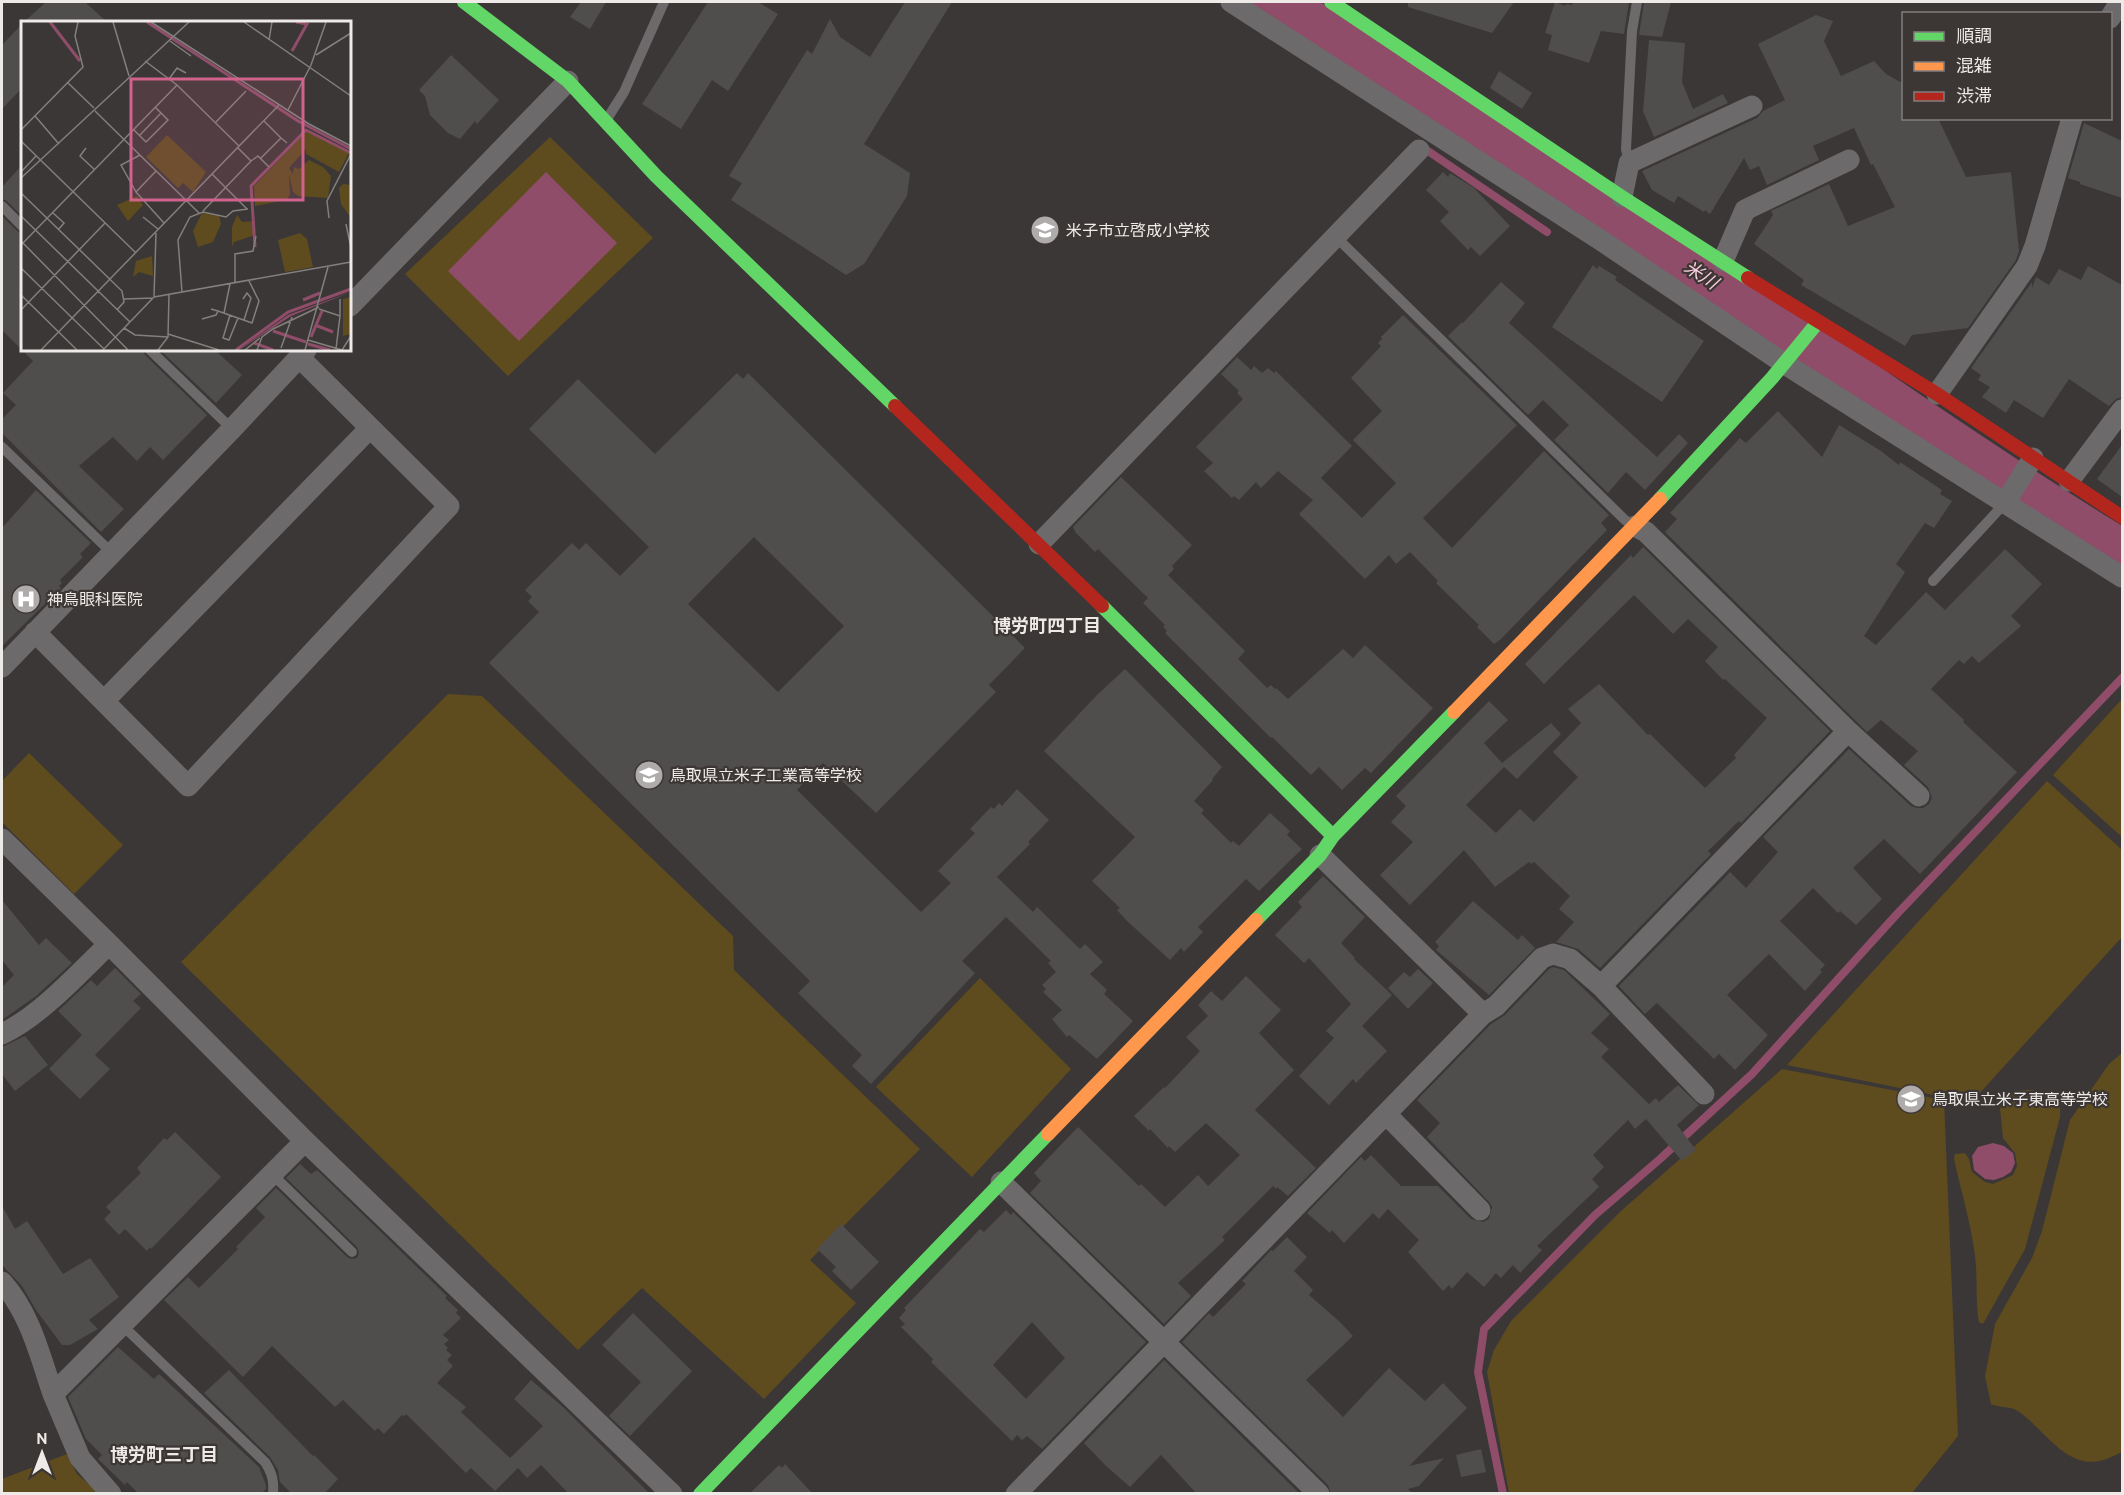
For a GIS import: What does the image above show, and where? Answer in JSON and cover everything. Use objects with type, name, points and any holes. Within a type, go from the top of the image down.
[{"type":"street","points":[[464,2],[568,81],[656,176],[1039,544],[1333,836]]},
{"type":"street","points":[[1232,2],[1788,361],[2007,499],[2122,577]]},
{"type":"street","points":[[1331,2],[1622,197],[1723,261],[1815,327],[1936,394],[2028,465],[2068,482],[2122,517]]},
{"type":"street","points":[[2112,15],[2120,2]]},
{"type":"street","points":[[351,305],[568,81]]},
{"type":"street","points":[[1622,197],[1629,163],[1752,106]]},
{"type":"street","points":[[1936,394],[2027,266],[2035,246],[2071,120]]},
{"type":"street","points":[[1039,544],[1419,150]]},
{"type":"street","points":[[1723,261],[1745,210],[1849,160]]},
{"type":"street","points":[[700,1494],[1000,1182],[1320,855],[1333,836],[1635,526],[1788,361],[1815,327]]},
{"type":"street","points":[[2,667],[35,632],[232,429],[303,353],[370,428],[449,506],[188,786],[35,632]]},
{"type":"street","points":[[2068,482],[2122,410]]},
{"type":"street","points":[[104,701],[370,428]]},
{"type":"street","points":[[2007,499],[2028,465]]},
{"type":"street","points":[[1635,526],[1646,532],[1848,731],[1919,796]]},
{"type":"street","points":[[1600,986],[1848,731]]},
{"type":"street","points":[[2,839],[305,1141],[672,1494]]},
{"type":"street","points":[[1320,855],[1483,1014]]},
{"type":"street","points":[[2,1034],[14,1028],[64,988],[109,944]]},
{"type":"street","points":[[1016,1494],[1483,1014],[1496,1006],[1547,955],[1553,954],[1570,959],[1600,986],[1704,1094]]},
{"type":"street","points":[[1386,1114],[1480,1210]]},
{"type":"street","points":[[53,1394],[305,1141]]},
{"type":"street","points":[[1000,1182],[1319,1494]]},
{"type":"street","points":[[2,1282],[24,1312],[53,1394],[80,1458],[111,1494]]},
{"type":"lane","points":[[605,122],[624,92],[664,2]]},
{"type":"lane","points":[[1629,163],[1626,148],[1632,31],[1637,2]]},
{"type":"lane","points":[[2,206],[21,225]]},
{"type":"lane","points":[[1336,237],[1625,520],[1635,526]]},
{"type":"lane","points":[[151,351],[232,429]]},
{"type":"lane","points":[[2,447],[112,553]]},
{"type":"lane","points":[[1933,581],[2007,499]]},
{"type":"lane","points":[[272,1174],[352,1252]]},
{"type":"lane","points":[[122,1325],[265,1462],[272,1472],[273,1494]]},
{"type":"shaded area","points":[[550,137],[653,238],[508,376],[405,274]]},
{"type":"shaded area","points":[[546,172],[617,243],[519,341],[448,271]]},
{"type":"shaded area","points":[[448,694],[482,696],[733,936],[734,970],[920,1149],[810,1260],[856,1303],[764,1399],[642,1288],[578,1350],[181,962]]},
{"type":"shaded area","points":[[2122,699],[2122,837],[2053,775]]},
{"type":"shaded area","points":[[29,753],[123,845],[74,894],[2,822],[2,781]]},
{"type":"shaded area","points":[[2047,781],[2122,850],[2122,937],[1978,1095],[1963,1101],[1787,1065]]},
{"type":"shaded area","points":[[980,978],[1071,1069],[972,1177],[876,1087]]},
{"type":"shaded area","points":[[2122,1053],[2122,1452],[2100,1461],[2087,1462],[2065,1453],[2018,1411],[1991,1404],[1985,1376],[1995,1324],[2032,1258],[2042,1231],[2070,1120],[2109,1064]]},
{"type":"shaded area","points":[[1782,1069],[1944,1100],[1958,1436],[1912,1493],[1509,1493],[1487,1372],[1494,1350],[1511,1321],[1621,1211]]},
{"type":"shaded area","points":[[2032,1090],[2060,1103],[2060,1117],[2025,1249],[1983,1324],[1979,1322],[1978,1314],[1973,1244],[1954,1159],[1955,1154],[1965,1153],[1972,1172],[1985,1182],[1993,1184],[2013,1175],[2017,1166],[2015,1153],[2003,1138],[2000,1108],[2008,1096]]},
{"type":"shaded area","points":[[1993,1143],[2004,1146],[2013,1153],[2015,1163],[2011,1172],[1994,1180],[1985,1179],[1974,1170],[1972,1156],[1978,1147]]},
{"type":"shaded area","points":[[67,1454],[77,1474],[96,1493],[2,1494],[2,1479]]},
{"type":"building","points":[[46,2],[85,2],[106,21],[25,21]]},
{"type":"building","points":[[581,2],[606,2],[590,29],[570,17]]},
{"type":"building","points":[[708,2],[758,2],[778,14],[728,91],[712,80],[681,129],[642,104]]},
{"type":"building","points":[[905,2],[952,2],[864,144],[910,173],[907,196],[864,264],[846,275],[731,200],[742,183],[729,176],[807,50],[812,54],[830,19],[840,37],[870,57]]},
{"type":"building","points":[[1408,2],[1514,2],[1492,33],[1408,7]]},
{"type":"building","points":[[1555,2],[1565,6],[1566,4],[1572,5],[1574,2],[1629,2],[1624,34],[1601,31],[1589,63],[1548,50],[1552,35],[1545,33]]},
{"type":"building","points":[[1644,2],[1671,2],[1662,37],[1639,35]]},
{"type":"building","points":[[1816,15],[1833,21],[1824,41],[1841,76],[1874,61],[1886,74],[1902,83],[1902,120],[1939,120],[1966,177],[2011,172],[2019,251],[2016,260],[1968,328],[1912,335],[1905,346],[1801,285],[1804,280],[1754,244],[1773,215],[1771,211],[1829,184],[1848,226],[1895,207],[1873,164],[1871,165],[1854,128],[1813,146],[1819,160],[1767,185],[1759,166],[1750,170],[1744,158],[1710,214],[1678,196],[1674,203],[1652,190],[1642,171],[1757,118],[1763,111],[1785,100],[1758,44]]},
{"type":"building","points":[[21,25],[21,89],[2,109],[2,45]]},
{"type":"building","points":[[1649,40],[1685,43],[1682,82],[1693,109],[1723,94],[1728,103],[1654,137],[1643,111]]},
{"type":"building","points":[[451,55],[499,100],[477,124],[475,121],[460,139],[448,133],[430,115],[425,96],[419,90]]},
{"type":"building","points":[[1499,71],[1532,93],[1522,109],[1490,88]]},
{"type":"building","points":[[2084,123],[2122,141],[2122,198],[2068,178]]},
{"type":"building","points":[[21,166],[21,215],[2,199],[2,187]]},
{"type":"building","points":[[1443,172],[1448,177],[1450,173],[1474,188],[1510,226],[1480,256],[1471,247],[1468,250],[1440,221],[1449,212],[1426,190]]},
{"type":"building","points":[[2,216],[21,233],[21,349],[2,330]]},
{"type":"building","points":[[1593,265],[1617,277],[1615,280],[1704,341],[1662,402],[1552,327]]},
{"type":"building","points":[[2088,266],[2122,285],[2122,397],[2109,406],[2069,379],[2043,418],[2014,400],[2006,413],[1982,397],[1990,387],[1978,380],[1981,375],[1971,368],[2032,282],[2032,288],[2036,277],[2049,285],[2059,269],[2081,280]]},
{"type":"building","points":[[1501,282],[1525,303],[1509,323],[1657,457],[1679,434],[1688,443],[1645,490],[1626,472],[1608,493],[1554,440],[1569,425],[1543,400],[1528,415],[1448,336]]},
{"type":"building","points":[[1403,315],[1517,425],[1423,518],[1452,548],[1544,451],[1609,515],[1601,523],[1607,530],[1494,644],[1410,552],[1396,564],[1389,555],[1365,579],[1299,514],[1313,500],[1278,471],[1261,488],[1256,482],[1239,500],[1234,496],[1232,498],[1204,471],[1213,463],[1196,447],[1243,399],[1237,393],[1239,391],[1221,374],[1237,357],[1251,370],[1254,366],[1262,373],[1268,368],[1274,373],[1276,371],[1352,446],[1321,478],[1362,518],[1396,483],[1353,440],[1382,411],[1351,378],[1381,346],[1378,343],[1381,337]]},
{"type":"building","points":[[23,351],[143,351],[207,415],[163,460],[150,447],[137,461],[113,437],[79,466],[124,509],[101,532],[2,433],[2,419],[16,405],[3,393],[33,361]]},
{"type":"building","points":[[161,351],[216,351],[242,375],[216,403]]},
{"type":"building","points":[[737,373],[743,379],[748,373],[1025,648],[989,685],[996,692],[876,813],[823,763],[797,790],[921,912],[951,883],[938,871],[975,833],[970,829],[991,807],[994,809],[999,803],[1002,806],[1017,789],[1049,820],[1028,842],[1030,844],[997,877],[1033,912],[1037,907],[1080,949],[1085,944],[1103,962],[1090,974],[1107,990],[1104,994],[1133,1021],[1097,1059],[1069,1035],[1067,1037],[1052,1019],[1062,1010],[1043,992],[1046,989],[1042,985],[1056,972],[1048,963],[1051,961],[1006,917],[962,961],[975,973],[871,1084],[852,1066],[862,1055],[798,993],[810,981],[489,663],[539,612],[528,601],[532,597],[525,590],[572,543],[579,550],[586,543],[620,576],[649,547],[529,429],[578,379],[655,454]],"holes":[[[754,537],[844,626],[778,692],[688,604]]]},
{"type":"building","points":[[1778,411],[1822,457],[1839,425],[1899,465],[1900,462],[1942,490],[1940,494],[1952,501],[1934,528],[1925,523],[1896,564],[1905,572],[1864,636],[1876,645],[1926,592],[1945,610],[2005,549],[2042,584],[2011,616],[2021,626],[1979,663],[1972,656],[1964,664],[1959,660],[1931,689],[2017,772],[1920,874],[1884,839],[1853,868],[1882,899],[1856,925],[1840,911],[1838,913],[1813,888],[1780,921],[1825,965],[1820,970],[1822,972],[1805,991],[1769,954],[1727,995],[1768,1035],[1735,1070],[1719,1054],[1714,1059],[1657,1003],[1645,1014],[1619,986],[1730,872],[1746,888],[1778,852],[1763,837],[1849,749],[1911,806],[1923,808],[1932,798],[1928,787],[1904,765],[1918,751],[1881,720],[1867,732],[1665,532],[1677,519],[1670,513],[1740,438],[1746,443]]},
{"type":"building","points":[[2122,445],[2122,497],[2097,479]]},
{"type":"building","points":[[1121,477],[1192,545],[1172,566],[1174,569],[1168,575],[1245,651],[1238,659],[1267,688],[1271,685],[1288,699],[1343,649],[1353,658],[1365,645],[1433,708],[1371,773],[1365,768],[1342,790],[1319,767],[1311,775],[1165,633],[1167,631],[1163,627],[1165,625],[1143,603],[1148,598],[1098,549],[1095,552],[1076,533],[1073,527]]},
{"type":"building","points":[[36,490],[91,543],[80,554],[83,557],[60,580],[61,588],[2,646],[2,528]]},
{"type":"building","points":[[1643,547],[1830,731],[1741,823],[1739,821],[1708,851],[1711,854],[1600,968],[1578,949],[1556,942],[1574,922],[1559,909],[1570,896],[1534,862],[1531,864],[1529,862],[1495,887],[1464,850],[1410,905],[1380,875],[1413,842],[1391,822],[1406,806],[1396,796],[1489,701],[1508,720],[1484,743],[1502,763],[1551,723],[1561,734],[1517,779],[1504,767],[1466,805],[1496,833],[1520,809],[1534,822],[1578,777],[1553,752],[1581,723],[1568,709],[1599,684],[1648,735],[1650,734],[1705,788],[1736,758],[1734,755],[1767,718],[1725,679],[1723,680],[1705,661],[1718,647],[1688,619],[1673,634],[1634,595],[1544,684],[1525,664],[1631,555],[1633,558]]},
{"type":"building","points":[[1125,669],[1222,767],[1194,801],[1204,810],[1201,813],[1231,843],[1233,841],[1239,846],[1270,813],[1290,831],[1287,835],[1302,849],[1259,891],[1246,879],[1198,927],[1203,932],[1184,952],[1181,948],[1170,960],[1127,921],[1117,910],[1120,908],[1092,881],[1135,837],[1044,751]]},
{"type":"building","points":[[1323,876],[1365,917],[1341,943],[1354,959],[1392,995],[1362,1026],[1387,1051],[1356,1083],[1353,1079],[1329,1105],[1299,1076],[1334,1038],[1326,1031],[1351,1004],[1309,958],[1304,963],[1275,935],[1302,907],[1298,902]]},
{"type":"building","points":[[2,900],[39,945],[46,938],[72,963],[36,996],[2,1020],[2,987],[14,975],[2,960]]},
{"type":"building","points":[[1473,901],[1518,940],[1522,935],[1535,948],[1489,995],[1436,950],[1439,946],[1435,942]]},
{"type":"building","points":[[1553,967],[1564,970],[1610,1014],[1591,1033],[1609,1049],[1601,1057],[1649,1104],[1656,1098],[1659,1102],[1678,1085],[1699,1105],[1677,1125],[1696,1150],[1682,1161],[1646,1119],[1635,1129],[1628,1120],[1593,1155],[1604,1167],[1592,1179],[1599,1187],[1537,1246],[1542,1250],[1520,1273],[1513,1265],[1501,1278],[1496,1273],[1484,1287],[1467,1272],[1452,1289],[1449,1285],[1443,1291],[1408,1252],[1419,1240],[1388,1209],[1379,1219],[1373,1213],[1344,1243],[1332,1230],[1330,1233],[1307,1213],[1361,1157],[1365,1161],[1371,1155],[1401,1186],[1438,1186],[1471,1219],[1483,1222],[1489,1219],[1492,1207],[1489,1202],[1427,1137],[1440,1123],[1417,1100],[1491,1024],[1505,1015]]},
{"type":"building","points":[[115,968],[141,994],[133,1001],[141,1008],[95,1055],[110,1069],[80,1099],[49,1069],[82,1035],[58,1011],[91,980],[97,986]]},
{"type":"building","points":[[1418,969],[1433,983],[1408,1009],[1388,988],[1404,972],[1410,977]]},
{"type":"building","points":[[1246,976],[1281,1010],[1259,1033],[1294,1070],[1255,1110],[1316,1168],[1288,1196],[1273,1186],[1222,1237],[1225,1240],[1178,1283],[1191,1296],[1164,1324],[1030,1193],[1041,1181],[1034,1173],[1078,1127],[1139,1186],[1141,1184],[1165,1207],[1198,1175],[1208,1186],[1240,1155],[1206,1123],[1175,1152],[1134,1116],[1165,1088],[1200,1051],[1186,1037],[1208,1016],[1198,1005],[1211,991],[1222,1001]]},
{"type":"building","points":[[25,1036],[48,1065],[15,1091],[2,1074],[2,1047]]},
{"type":"building","points":[[175,1132],[221,1177],[147,1251],[125,1229],[119,1235],[104,1219],[111,1212],[106,1207],[141,1173],[137,1168],[164,1138],[167,1140]]},
{"type":"building","points":[[300,1164],[311,1174],[317,1170],[447,1296],[445,1298],[458,1310],[456,1313],[461,1318],[443,1335],[449,1340],[444,1344],[448,1348],[446,1350],[452,1355],[447,1360],[453,1366],[437,1383],[466,1407],[461,1412],[510,1458],[543,1426],[514,1399],[531,1380],[562,1406],[650,1494],[569,1494],[541,1465],[527,1478],[518,1468],[495,1491],[471,1468],[466,1473],[406,1414],[402,1415],[384,1434],[378,1428],[375,1431],[343,1400],[335,1407],[272,1346],[243,1377],[164,1300],[188,1277],[199,1288],[238,1249],[236,1247],[265,1217],[256,1208],[276,1188],[347,1257],[357,1258],[359,1253],[357,1247],[286,1178]]},
{"type":"building","points":[[2,1206],[15,1229],[27,1221],[63,1274],[90,1258],[119,1297],[89,1320],[98,1329],[70,1345],[62,1345],[36,1310],[22,1286],[2,1265]]},
{"type":"building","points":[[1006,1210],[1011,1215],[1013,1212],[1146,1342],[1042,1449],[1027,1436],[1022,1440],[1017,1435],[1012,1441],[931,1362],[933,1359],[901,1327],[905,1324],[899,1318],[906,1310],[904,1308],[980,1229],[984,1232]],"holes":[[[1032,1322],[1065,1358],[1026,1399],[993,1365]]]},
{"type":"building","points":[[841,1224],[879,1262],[851,1290],[832,1271],[836,1267],[817,1249]]},
{"type":"building","points":[[1287,1237],[1307,1257],[1294,1271],[1313,1290],[1309,1295],[1353,1336],[1306,1380],[1343,1417],[1389,1368],[1425,1401],[1443,1383],[1467,1408],[1409,1466],[1444,1458],[1419,1486],[1408,1489],[1413,1494],[1331,1494],[1328,1485],[1182,1342],[1209,1313],[1213,1317],[1246,1284],[1242,1281],[1271,1250],[1273,1251]]},
{"type":"building","points":[[633,1313],[692,1371],[630,1436],[609,1416],[641,1382],[602,1345]]},
{"type":"building","points":[[118,1347],[154,1379],[159,1374],[259,1467],[266,1489],[261,1494],[139,1494],[127,1482],[125,1485],[98,1459],[102,1455],[86,1439],[68,1397]]},
{"type":"building","points":[[1164,1360],[1300,1494],[1197,1494],[1161,1455],[1130,1487],[1106,1466],[1084,1443]]},
{"type":"building","points":[[229,1370],[338,1479],[324,1494],[292,1494],[280,1482],[278,1470],[270,1457],[204,1393]]},
{"type":"building","points":[[1481,1449],[1486,1472],[1461,1477],[1456,1455]]},
{"type":"building","points":[[785,1464],[813,1494],[749,1494],[779,1465],[782,1468]]},
{"type":"waterway","name":"米川","points":[[1274,2],[1751,307],[1934,434],[2027,496],[2122,555]]},
{"type":"waterway","points":[[1428,151],[1547,232]]},
{"type":"waterway","points":[[1503,1494],[1478,1372],[1484,1329],[1595,1215],[1752,1074],[1897,914],[2122,678]]},
{"type":"traffic: fast","points":[[464,2],[568,81],[656,176],[895,406]]},
{"type":"traffic: fast","points":[[1331,2],[1622,197],[1748,278]]},
{"type":"traffic: fast","points":[[1660,499],[1772,378],[1818,322]]},
{"type":"traffic: fast","points":[[1102,606],[1333,836]]},
{"type":"traffic: fast","points":[[1256,920],[1320,855],[1333,836],[1454,712]]},
{"type":"traffic: fast","points":[[700,1494],[1048,1134]]},
{"type":"traffic: slow","points":[[1454,712],[1660,499]]},
{"type":"traffic: slow","points":[[1048,1134],[1256,920]]},
{"type":"traffic: jam","points":[[1748,278],[1937,394],[2122,517]]},
{"type":"traffic: jam","points":[[895,406],[1102,606]]},
{"type":"place","name":"米子市立啓成小学校","points":[[1045,230]]},
{"type":"place","name":"神鳥眼科医院","points":[[26,599]]},
{"type":"place","name":"鳥取県立米子工業高等学校","points":[[649,775]]},
{"type":"place","name":"鳥取県立米子東高等学校","points":[[1911,1099]]},
{"type":"district","name":"博労町四丁目","points":[[1047,626]]},
{"type":"district","name":"博労町三丁目","points":[[164,1455]]}]
